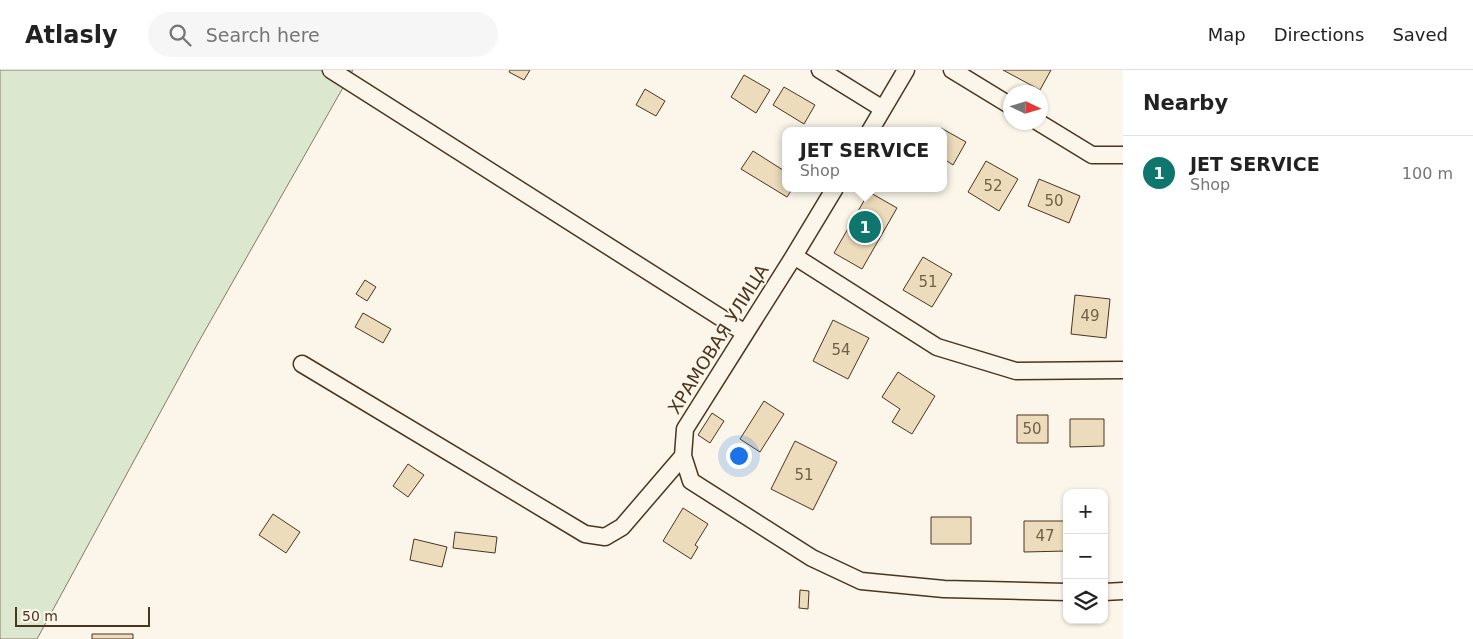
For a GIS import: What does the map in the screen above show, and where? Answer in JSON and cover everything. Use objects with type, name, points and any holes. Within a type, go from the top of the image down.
[{"type":"street","points":[[331,70],[744,333]]},
{"type":"street","points":[[820,70],[884,109]]},
{"type":"street","points":[[873,127],[906,70]]},
{"type":"street","points":[[952,70],[1003,102]]},
{"type":"street","points":[[1048,128],[1092,155],[1123,155]]},
{"type":"street","name":"ХРАМОВАЯ УЛИЦА","points":[[834,192],[685,429],[683,456],[691,481],[812,558],[861,581],[944,589],[1063,592]]},
{"type":"street","points":[[794,256],[937,347],[1016,372],[1123,370]]},
{"type":"street","points":[[302,364],[585,534],[605,537],[622,527],[683,456]]},
{"type":"street","points":[[1108,592],[1123,591]]},
{"type":"green space","points":[[0,70],[353,70],[198,343],[37,639],[0,639]]},
{"type":"building","points":[[510,70],[530,70],[524,80],[509,72]]},
{"type":"building","points":[[1003,70],[1051,70],[1043,85],[1031,85]]},
{"type":"building","points":[[744,75],[770,90],[756,113],[731,97]]},
{"type":"building","points":[[784,87],[815,105],[804,124],[773,105]]},
{"type":"building","points":[[645,89],[665,101],[656,116],[636,105]]},
{"type":"building","points":[[947,131],[966,142],[953,165],[947,161]]},
{"type":"building","points":[[753,151],[782,169],[782,192],[790,192],[787,197],[741,169]]},
{"type":"building","points":[[986,161],[1018,179],[999,211],[968,192]]},
{"type":"building","points":[[1039,179],[1080,196],[1069,223],[1028,206]]},
{"type":"building","points":[[869,192],[897,208],[862,269],[834,253]]},
{"type":"building","points":[[923,257],[952,274],[932,307],[903,290]]},
{"type":"building","points":[[365,280],[376,287],[367,301],[356,294]]},
{"type":"building","points":[[1075,295],[1110,299],[1106,338],[1071,334]]},
{"type":"building","points":[[363,313],[391,329],[383,343],[355,327]]},
{"type":"building","points":[[833,320],[869,338],[848,379],[813,361]]},
{"type":"building","points":[[898,372],[935,396],[912,434],[892,422],[900,409],[882,397]]},
{"type":"building","points":[[764,401],[784,414],[760,452],[740,439]]},
{"type":"building","points":[[712,413],[724,421],[710,443],[698,435]]},
{"type":"building","points":[[1017,415],[1048,415],[1048,443],[1017,443]]},
{"type":"building","points":[[1070,419],[1104,419],[1104,446],[1070,447]]},
{"type":"building","points":[[795,441],[837,462],[813,510],[771,489]]},
{"type":"building","points":[[408,464],[424,475],[408,497],[393,486]]},
{"type":"building","points":[[683,508],[708,524],[695,545],[698,547],[691,559],[663,541]]},
{"type":"building","points":[[273,514],[300,532],[286,553],[259,535]]},
{"type":"building","points":[[931,517],[971,517],[971,544],[931,544]]},
{"type":"building","points":[[1024,521],[1063,521],[1063,551],[1024,552]]},
{"type":"building","points":[[455,532],[497,537],[495,553],[453,548]]},
{"type":"building","points":[[414,539],[447,547],[442,567],[410,560]]},
{"type":"building","points":[[800,590],[809,591],[808,609],[799,608]]},
{"type":"building","points":[[92,634],[133,634],[133,639],[92,639]]},
{"type":"place","name":"JET SERVICE","points":[[865,227]]}]
